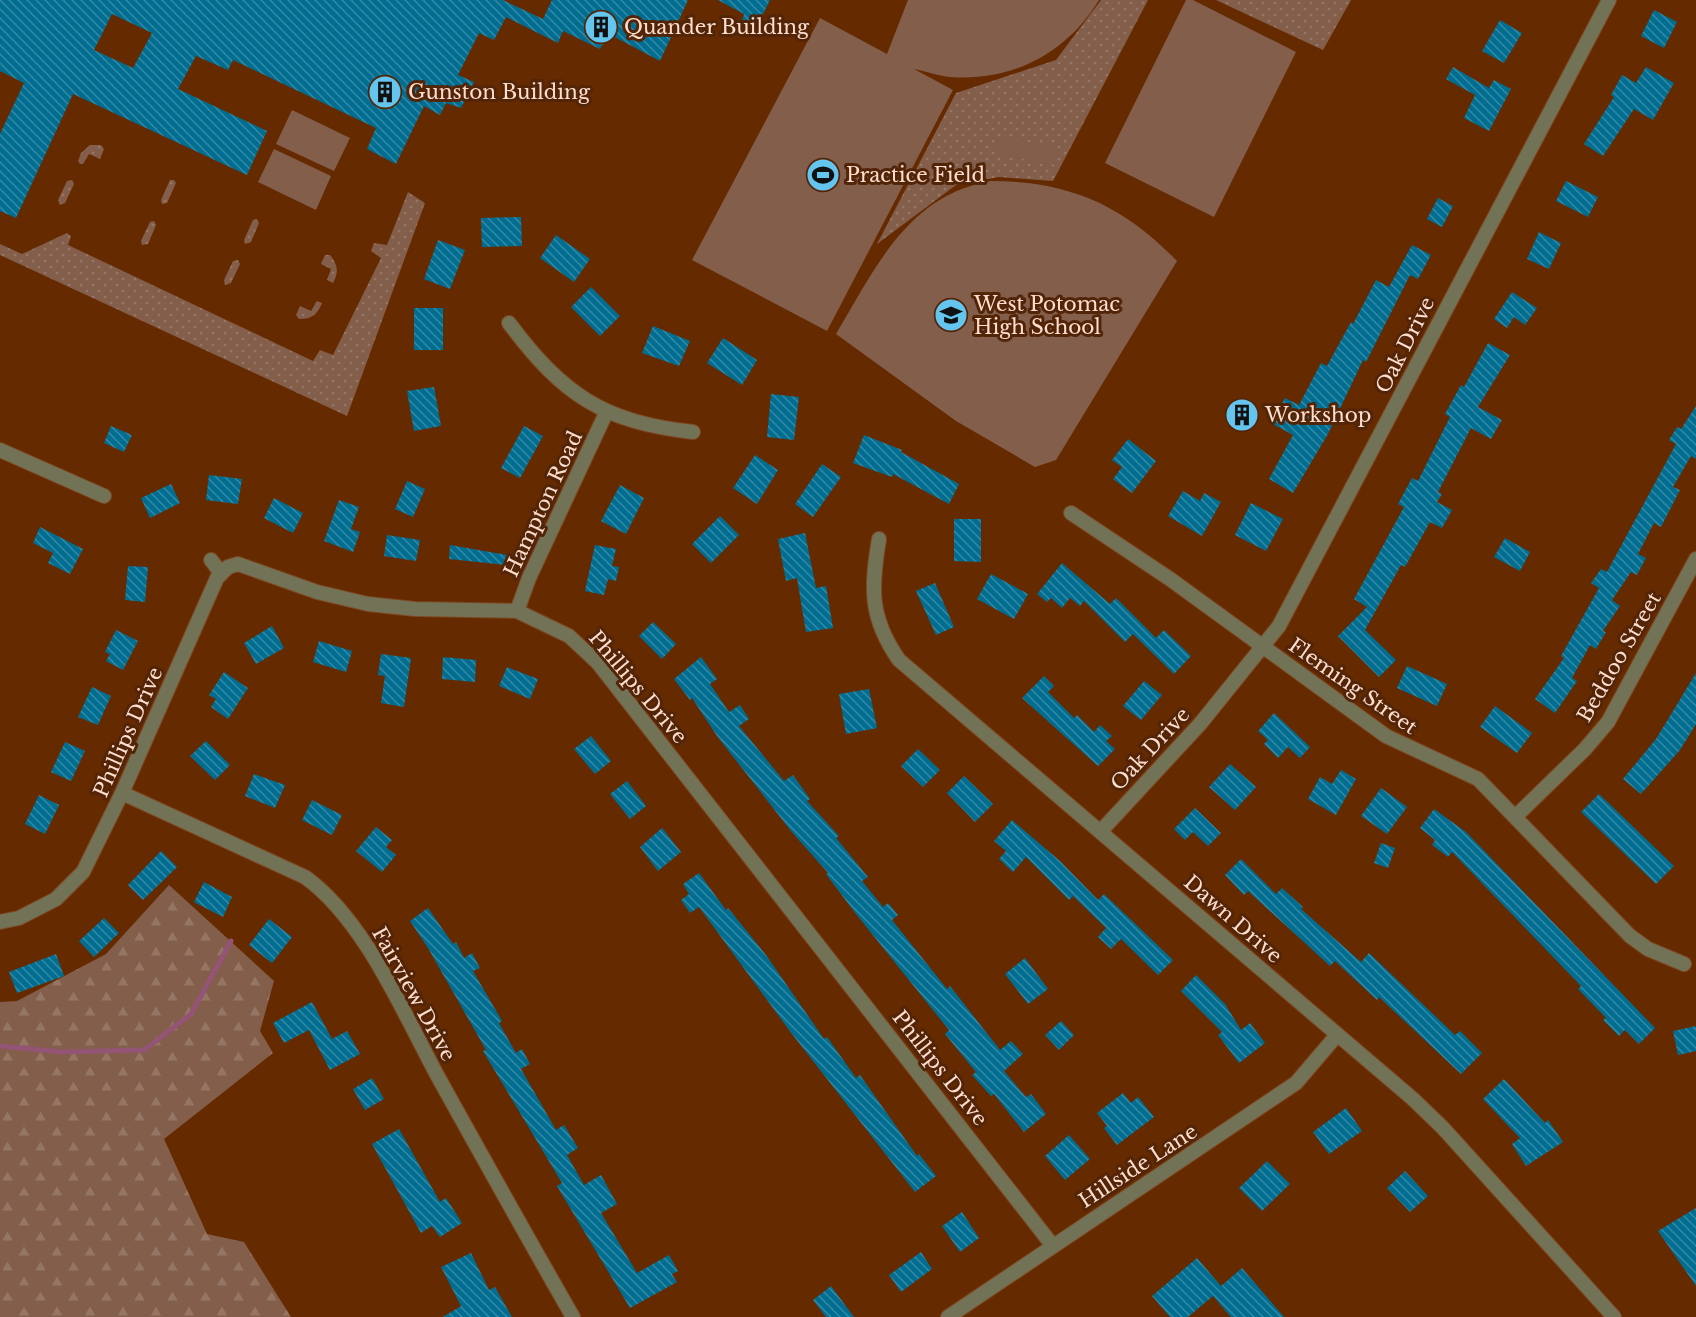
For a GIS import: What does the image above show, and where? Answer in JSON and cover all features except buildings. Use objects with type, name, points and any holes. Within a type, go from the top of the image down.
[{"type":"street","name":"Oak Drive","points":[[1101,831],[1200,724],[1280,626],[1609,0]]},
{"type":"street","points":[[509,323],[543,366],[566,386],[606,413],[660,429],[693,432]]},
{"type":"street","name":"Hampton Road","points":[[517,611],[529,578],[606,413]]},
{"type":"street","points":[[0,450],[104,496]]},
{"type":"street","name":"Fleming Street","points":[[1071,513],[1170,579],[1386,736],[1478,779],[1630,936],[1647,949],[1684,964]]},
{"type":"street","name":"Dawn Drive","points":[[879,539],[872,598],[887,644],[899,660],[1101,831],[1443,1128],[1614,1317]]},
{"type":"street","name":"Beddoo Street","points":[[1515,816],[1585,749],[1608,722],[1696,559]]},
{"type":"street","points":[[211,560],[221,573]]},
{"type":"street","name":"Phillips Drive","points":[[0,922],[39,910],[71,886],[83,872],[122,793],[221,573],[228,567],[245,566],[317,592],[368,604],[415,609],[517,611],[569,636],[598,663],[1053,1246]]},
{"type":"street","name":"Fairview Drive","points":[[122,793],[305,877],[324,891],[344,914],[385,980],[573,1317]]},
{"type":"street","name":"Hillside Lane","points":[[948,1317],[1296,1083],[1337,1035]]},
{"type":"green space","name":"Practice Field","points":[[908,0],[1099,0],[1071,35],[1054,49],[1016,69],[995,75],[973,77],[946,76],[914,69],[953,90],[827,331],[692,260],[820,18],[887,54]]},
{"type":"green space","points":[[1101,0],[1148,0],[1053,181],[999,177],[956,185],[877,244],[956,93],[1056,60]]},
{"type":"green space","points":[[1186,0],[1193,0],[1296,52],[1214,217],[1105,163]]},
{"type":"green space","points":[[1216,0],[1351,0],[1323,50]]},
{"type":"green space","points":[[292,110],[350,138],[334,171],[276,144]]},
{"type":"green space","points":[[999,137],[1058,147],[1056,165],[997,154]]},
{"type":"green space","points":[[90,145],[101,145],[104,149],[100,159],[89,154],[83,164],[80,164],[78,161],[81,153]]},
{"type":"green space","points":[[274,149],[331,176],[316,210],[258,182]]},
{"type":"green space","points":[[72,180],[74,184],[65,203],[60,205],[58,200],[67,181]]},
{"type":"green space","points":[[170,180],[176,183],[167,203],[162,204],[161,200]]},
{"type":"green space","points":[[991,181],[1045,186],[1093,200],[1136,225],[1157,241],[1177,261],[1056,460],[1035,467],[956,421],[836,334],[881,260],[916,218],[937,201],[962,189]]},
{"type":"green space","points":[[408,192],[425,203],[347,416],[0,255],[0,244],[22,254],[67,233],[71,236],[68,245],[313,361],[320,350],[333,355],[381,258],[371,251],[374,243],[387,245]]},
{"type":"green space","points":[[257,219],[259,223],[251,242],[245,244],[244,240],[253,220]]},
{"type":"green space","points":[[154,221],[156,225],[148,244],[142,245],[141,241],[150,222]]},
{"type":"green space","points":[[325,255],[330,255],[336,265],[337,272],[333,283],[327,280],[331,269],[321,264]]},
{"type":"green space","points":[[238,260],[240,264],[231,283],[225,285],[224,280],[233,261]]},
{"type":"green space","points":[[317,301],[322,303],[316,313],[311,317],[299,319],[296,315],[300,306],[311,311]]},
{"type":"green space","points":[[169,885],[274,981],[260,1031],[273,1053],[164,1139],[207,1234],[244,1242],[291,1317],[0,1317],[0,1002],[17,1001],[106,954]]},
{"type":"waterway","points":[[0,1046],[61,1052],[144,1050],[191,1014],[231,941]]},
{"type":"place","name":"Quander Building","points":[[601,27]]},
{"type":"place","name":"Gunston Building","points":[[385,92]]},
{"type":"place","name":"Practice Field","points":[[823,175]]},
{"type":"place","name":"West Potomac High School","points":[[951,315]]},
{"type":"place","name":"Workshop","points":[[1242,415]]}]
